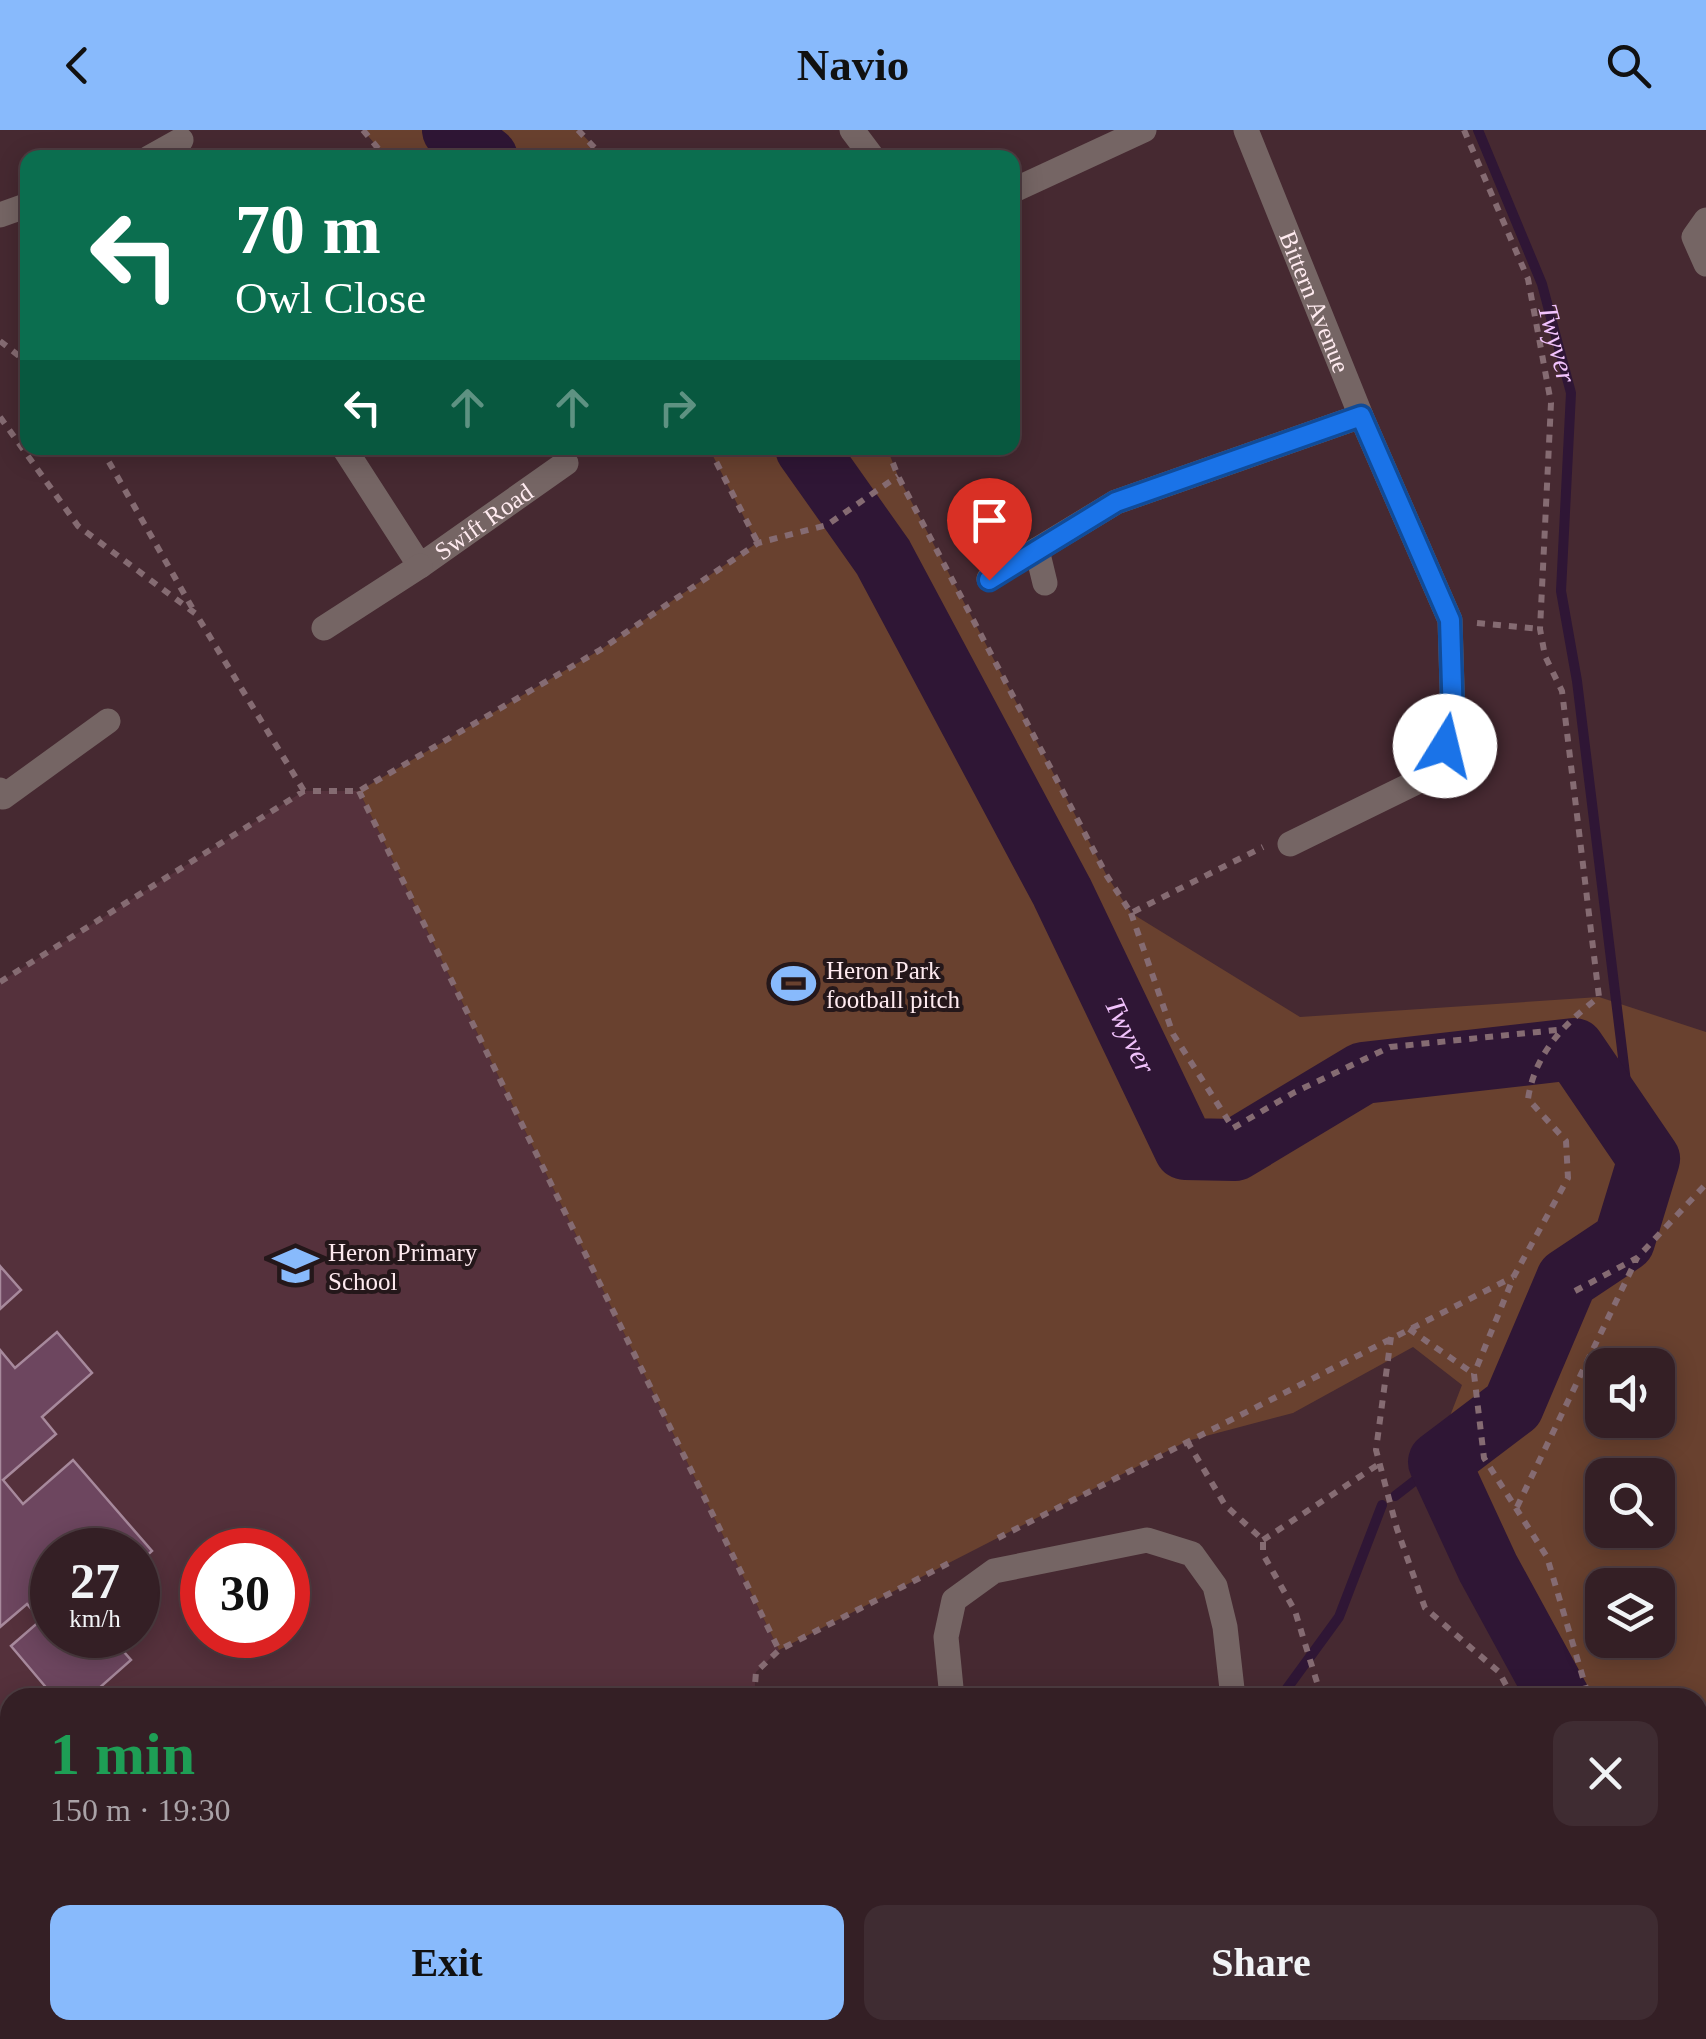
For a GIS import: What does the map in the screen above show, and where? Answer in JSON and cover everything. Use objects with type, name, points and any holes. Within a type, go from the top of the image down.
[{"type":"street","points":[[1020,187],[1144,130]]},
{"type":"street","name":"Bittern Avenue","points":[[1246,130],[1361,416],[1450,620],[1453,720],[1437,772],[1290,844]]},
{"type":"street","points":[[163,150],[181,140]]},
{"type":"street","points":[[1706,220],[1694,237],[1706,264]]},
{"type":"street","points":[[989,580],[1116,502],[1361,416]]},
{"type":"street","name":"Swift Road","points":[[349,455],[420,566],[566,463]]},
{"type":"street","points":[[1037,550],[1045,583]]},
{"type":"street","points":[[324,628],[420,566]]},
{"type":"street","points":[[1,795],[108,722]]},
{"type":"street","points":[[951,1688],[946,1638],[954,1600],[994,1571],[1146,1540],[1192,1554],[1215,1586],[1225,1627],[1232,1688]]},
{"type":"path","points":[[363,130],[379,150]]},
{"type":"path","points":[[578,130],[597,150]]},
{"type":"path","points":[[1464,130],[1528,279],[1551,403],[1540,629],[1546,656],[1562,691],[1599,997],[1557,1030],[1530,1085],[1528,1099],[1566,1141],[1568,1178],[1514,1276],[1474,1374],[1484,1458],[1547,1557],[1587,1688]]},
{"type":"path","points":[[0,417],[20,445]]},
{"type":"path","points":[[27,455],[78,526],[196,614]]},
{"type":"path","points":[[105,455],[304,791]]},
{"type":"path","points":[[713,455],[758,543]]},
{"type":"path","points":[[890,455],[1107,876],[1131,913],[1173,1034],[1234,1128],[1295,1092],[1390,1046],[1557,1030]]},
{"type":"path","points":[[0,982],[304,791],[358,791],[600,650],[758,543],[828,524],[898,476]]},
{"type":"path","points":[[1450,620],[1540,629]]},
{"type":"path","points":[[358,791],[779,1650]]},
{"type":"path","points":[[1131,913],[1272,842],[1290,844]]},
{"type":"path","points":[[1516,1508],[1638,1258],[1706,1184]]},
{"type":"path","points":[[1575,1290],[1638,1258]]},
{"type":"path","points":[[984,1546],[1514,1276]]},
{"type":"path","points":[[1408,1329],[1474,1374]]},
{"type":"path","points":[[1391,1338],[1376,1450],[1425,1608],[1499,1672],[1508,1688]]},
{"type":"path","points":[[1187,1441],[1225,1505],[1263,1540],[1264,1554],[1301,1632],[1318,1686]]},
{"type":"path","points":[[1263,1540],[1379,1464]]},
{"type":"path","points":[[755,1688],[756,1672],[779,1650],[967,1554]]},
{"type":"shaded area","points":[[363,130],[578,130],[597,150],[380,150]]},
{"type":"shaded area","points":[[713,455],[890,455],[1107,876],[1131,913],[1300,1017],[1599,997],[1706,1032],[1706,1688],[1554,1688],[1488,1568],[1428,1473],[1462,1385],[1413,1347],[1293,1413],[1187,1441],[779,1650],[359,791],[600,650],[757,543]]},
{"type":"shaded area","name":"Heron Primary School","points":[[304,791],[359,791],[779,1650],[756,1672],[755,1688],[0,1688],[0,982]]},
{"type":"building","points":[[0,1266],[21,1290],[0,1309]]},
{"type":"building","points":[[57,1332],[92,1373],[42,1417],[56,1434],[3,1480],[23,1504],[73,1460],[132,1528],[30,1528],[30,1607],[27,1604],[0,1627],[0,1350],[15,1368]]},
{"type":"building","points":[[30,1630],[30,1658],[131,1660],[99,1688],[47,1688],[11,1646]]},
{"type":"waterway","name":"Twyver","points":[[453,130],[477,150]]},
{"type":"waterway","name":"Twyver","points":[[1478,130],[1542,284],[1571,393],[1561,591],[1577,681],[1626,1082],[1649,1159]]},
{"type":"waterway","name":"Twyver","points":[[811,455],[883,557],[1062,892],[1185,1149],[1235,1150],[1363,1073],[1574,1049],[1649,1159],[1624,1241],[1567,1279],[1513,1406],[1439,1462],[1488,1568],[1554,1688]]},
{"type":"waterway","points":[[1395,1496],[1439,1462]]},
{"type":"waterway","points":[[1287,1688],[1339,1617],[1382,1505]]},
{"type":"place","name":"Heron Park football pitch","points":[[793,984]]},
{"type":"place","name":"Heron Primary School","points":[[295,1266]]},
{"type":"route","points":[[989,580],[1116,502],[1361,416],[1450,620],[1453,720],[1445,746]]}]
